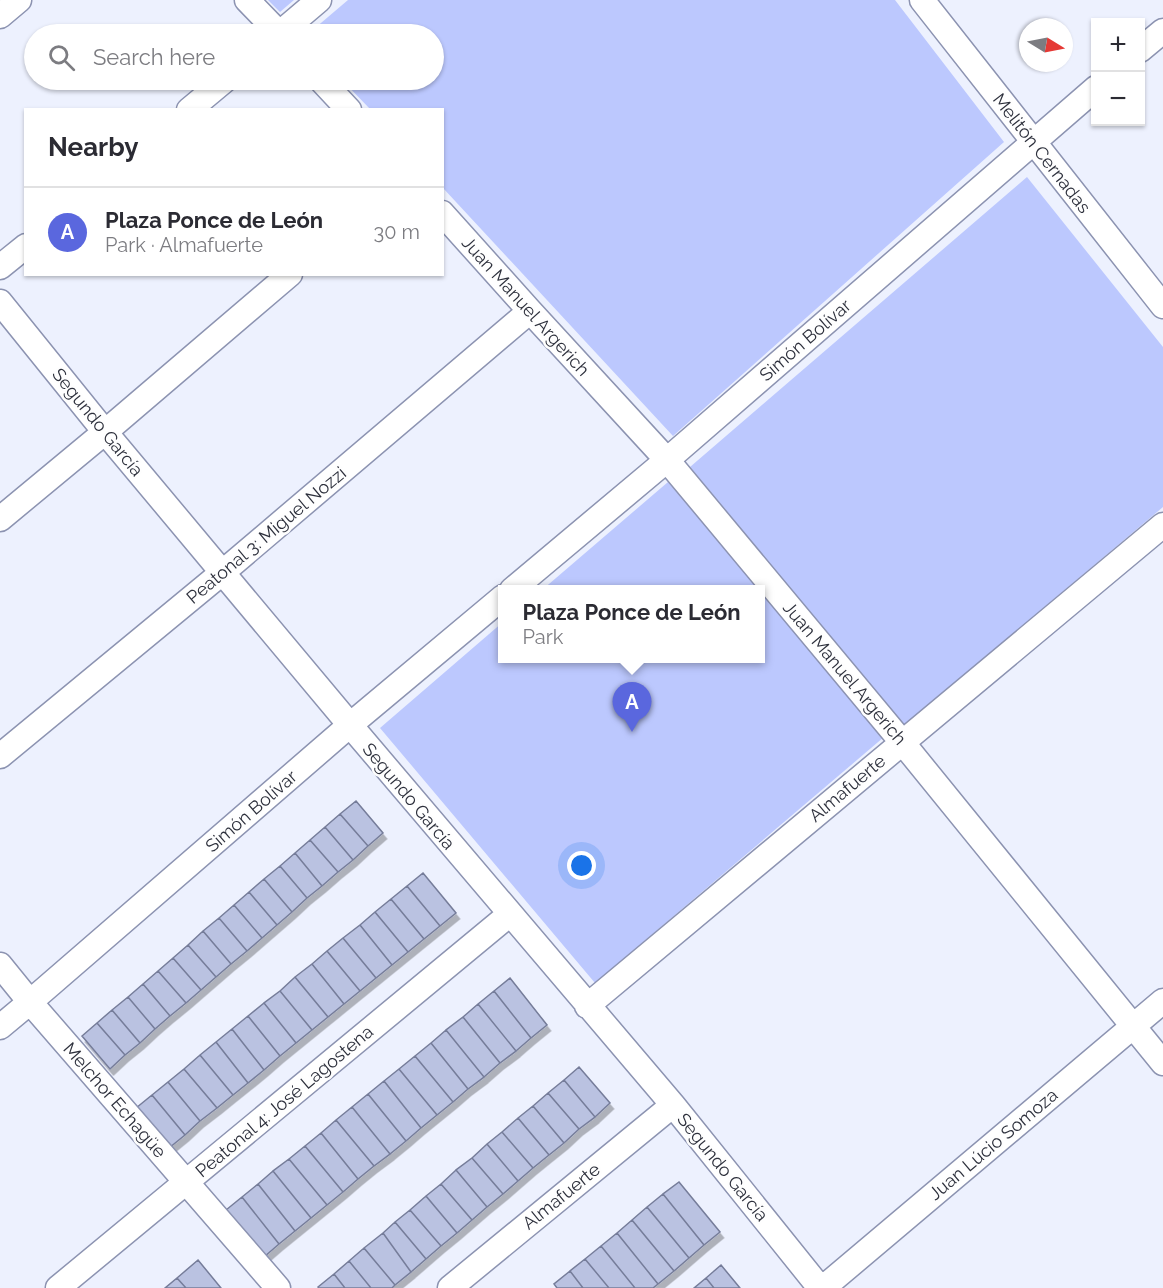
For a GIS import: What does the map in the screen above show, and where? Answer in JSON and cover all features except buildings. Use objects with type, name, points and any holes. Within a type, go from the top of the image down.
[{"type":"street","points":[[0,16],[19,0]]},
{"type":"street","points":[[247,0],[270,24]]},
{"type":"street","points":[[291,24],[319,0]]},
{"type":"street","name":"Melitón Cernadas","points":[[922,0],[1163,306]]},
{"type":"street","points":[[1145,46],[1163,31]]},
{"type":"street","points":[[191,108],[213,90]]},
{"type":"street","points":[[330,90],[347,108]]},
{"type":"street","name":"Simón Bolívar","points":[[518,585],[667,460],[1091,91]]},
{"type":"street","name":"Juan Manuel Argerich","points":[[444,215],[667,460],[902,742],[1163,1063]]},
{"type":"street","points":[[0,267],[24,248]]},
{"type":"street","points":[[0,519],[288,276]]},
{"type":"street","name":"Segundo García","points":[[0,302],[105,432],[350,725],[673,1105],[821,1288]]},
{"type":"street","name":"Peatonal 3: Miguel Nozzi","points":[[0,756],[223,572],[530,311]]},
{"type":"street","name":"Almafuerte","points":[[587,1006],[1163,525]]},
{"type":"street","name":"Simón Bolívar","points":[[0,1027],[350,725],[498,601]]},
{"type":"street","name":"Peatonal 4: José Lagostena","points":[[57,1288],[510,914]]},
{"type":"street","name":"Melchor Echagüe","points":[[0,965],[278,1288]]},
{"type":"street","name":"Juan Lúcio Somoza","points":[[821,1288],[1163,1001]]},
{"type":"street","name":"Almafuerte","points":[[450,1288],[673,1105]]},
{"type":"shaded area","points":[[268,0],[294,0],[280,12]]},
{"type":"shaded area","points":[[348,0],[895,0],[1004,142],[673,436],[444,189],[444,108],[369,108],[352,90],[444,90],[444,24],[320,24]]},
{"type":"shaded area","points":[[1027,177],[1163,347],[1163,507],[904,726],[690,467]]},
{"type":"shaded area","points":[[668,482],[756,585],[548,585]]},
{"type":"shaded area","points":[[765,596],[884,737],[595,983],[380,728],[498,626],[498,663],[765,663]]},
{"type":"place","name":"Plaza Ponce de León","points":[[632,732]]}]
